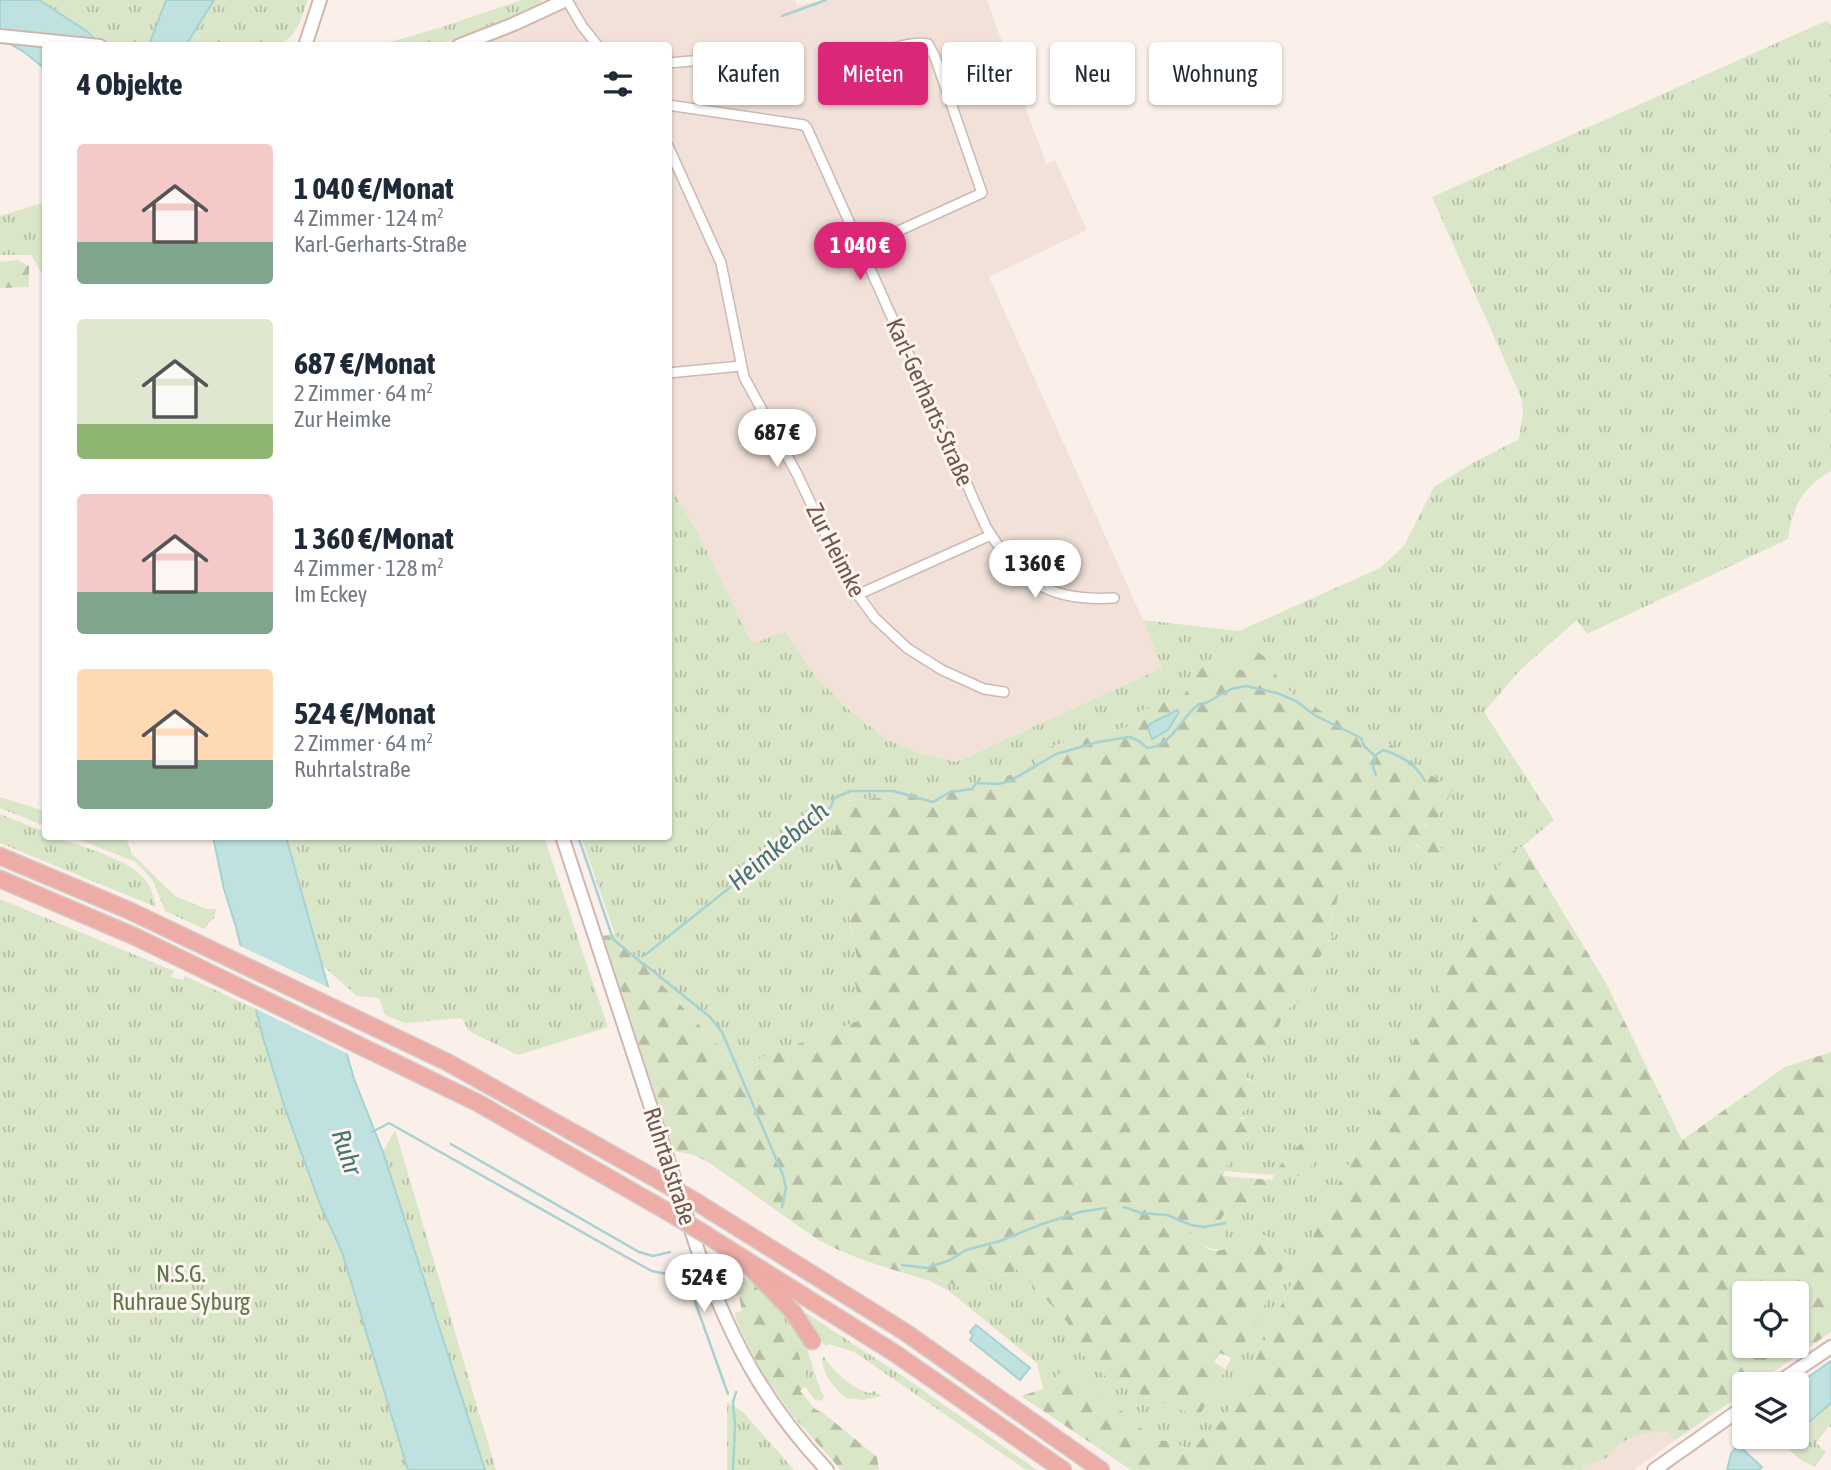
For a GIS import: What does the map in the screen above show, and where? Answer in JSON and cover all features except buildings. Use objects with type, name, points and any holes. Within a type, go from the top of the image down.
[{"type":"highway","points":[[0,856],[128,910],[447,1062],[698,1203],[905,1332],[1101,1470]]},
{"type":"highway","points":[[0,879],[136,937],[489,1109],[735,1251],[896,1354],[1063,1470]]},
{"type":"highway","points":[[735,1251],[793,1312],[812,1341]]},
{"type":"main road","points":[[307,42],[320,0]]},
{"type":"main road","points":[[468,42],[567,0]]},
{"type":"main road","points":[[0,36],[60,42]]},
{"type":"main road","name":"Ruhrtalstraße","points":[[563,840],[698,1251],[720,1310],[760,1386],[783,1419],[827,1470]]},
{"type":"main road","points":[[1793,1372],[1831,1346]]},
{"type":"main road","points":[[1654,1470],[1732,1415]]},
{"type":"street","points":[[567,0],[595,42]]},
{"type":"street","points":[[861,248],[982,192],[935,57],[928,44]]},
{"type":"street","points":[[672,63],[693,61]]},
{"type":"street","name":"Karl-Gerharts-Straße","points":[[672,106],[804,125],[991,535],[1006,558],[1021,574],[1050,591],[1069,597],[1114,598]]},
{"type":"street","name":"Zur Heimke","points":[[672,155],[721,263],[741,366],[749,389],[797,474],[847,580],[887,630],[926,661],[984,688],[1004,692]]},
{"type":"street","points":[[672,373],[741,366]]},
{"type":"street","points":[[858,595],[991,535]]},
{"type":"shaded area","points":[[566,0],[795,0],[797,6],[822,0],[987,0],[1002,42],[942,42],[942,105],[1025,105],[1046,164],[1055,160],[1087,230],[989,277],[1162,668],[955,762],[921,754],[886,739],[849,710],[816,677],[785,632],[752,645],[696,529],[672,490],[672,42],[467,42]]},
{"type":"shaded area","points":[[1669,1432],[1674,1441],[1634,1470],[1583,1470],[1581,1467],[1606,1458],[1620,1442],[1644,1433]]},
{"type":"green space","points":[[39,0],[308,0],[298,26],[288,39],[280,42],[181,42],[151,39],[150,42],[97,42],[88,32]]},
{"type":"green space","points":[[521,0],[543,0],[504,22],[455,40],[391,42]]},
{"type":"green space","points":[[1828,20],[1831,27],[1831,471],[1813,484],[1800,499],[1792,517],[1788,539],[1587,634],[1577,620],[1521,669],[1484,712],[1554,820],[1523,846],[1504,857],[1409,1051],[1334,1192],[1257,1357],[1224,1419],[1191,1450],[1169,1441],[1152,1440],[1131,1418],[1043,1389],[1037,1363],[949,1291],[930,1281],[934,1278],[969,1290],[1018,1269],[1067,1322],[1087,1361],[1112,1381],[1128,1384],[1201,1414],[1231,1358],[1246,1341],[1289,1256],[1266,1235],[1258,1235],[1251,1244],[1212,1249],[1191,1236],[1180,1224],[1202,1225],[1210,1229],[1218,1239],[1219,1222],[1228,1210],[1232,1214],[1275,1185],[1280,1176],[1314,1162],[1315,1133],[1274,1175],[1223,1171],[1230,1158],[1254,1131],[1244,1117],[1235,1120],[1233,1116],[1239,1111],[1252,1080],[1242,1076],[1245,1068],[1275,1036],[1284,1012],[1311,991],[1317,962],[1335,940],[1327,930],[1338,896],[1367,843],[1389,831],[1433,858],[1425,834],[1419,827],[1427,826],[1453,789],[1414,764],[1403,750],[1374,738],[1357,723],[1324,713],[1283,687],[1267,658],[1251,670],[1223,670],[1218,660],[1193,671],[1185,694],[1136,713],[1140,724],[1037,750],[1037,769],[930,793],[835,802],[846,901],[859,969],[854,978],[864,1019],[738,1067],[615,934],[582,840],[672,840],[672,490],[696,529],[752,644],[785,632],[816,677],[849,710],[886,739],[921,754],[956,762],[1162,668],[1143,620],[1239,631],[1380,568],[1404,546],[1434,487],[1519,439],[1523,412],[1521,397],[1432,197]]},
{"type":"green space","points":[[42,203],[42,274],[31,255],[0,255],[0,216]]},
{"type":"green space","points":[[17,260],[29,266],[29,287],[0,288],[0,262]]},
{"type":"green space","points":[[1244,644],[1267,658],[1283,687],[1324,713],[1357,723],[1374,738],[1403,750],[1414,764],[1453,789],[1434,825],[1420,827],[1443,850],[1439,857],[1433,858],[1418,845],[1409,844],[1389,831],[1367,843],[1338,896],[1327,929],[1335,940],[1317,962],[1311,991],[1284,1012],[1275,1036],[1245,1068],[1243,1076],[1257,1085],[1259,1104],[1233,1116],[1235,1119],[1250,1118],[1254,1131],[1230,1158],[1223,1176],[1272,1180],[1290,1154],[1315,1133],[1314,1162],[1303,1176],[1280,1176],[1275,1185],[1232,1214],[1227,1210],[1219,1222],[1227,1229],[1225,1237],[1218,1239],[1210,1229],[1202,1225],[1180,1224],[1208,1249],[1215,1251],[1251,1244],[1258,1235],[1266,1235],[1289,1256],[1246,1341],[1231,1358],[1220,1353],[1214,1362],[1225,1369],[1199,1417],[1135,1392],[1128,1384],[1112,1381],[1087,1361],[1067,1322],[1018,1269],[969,1290],[934,1278],[930,1281],[872,1263],[817,1239],[708,1162],[694,1155],[674,1151],[603,936],[615,934],[738,1067],[863,1019],[854,978],[854,972],[859,968],[830,838],[836,829],[835,802],[930,793],[1037,769],[1037,750],[1140,724],[1136,713],[1185,694],[1193,671],[1218,660],[1224,670],[1250,670],[1232,650]]},
{"type":"green space","points":[[0,797],[42,810],[42,825],[0,808]]},
{"type":"green space","points":[[0,814],[42,831],[42,840],[63,840],[129,866],[148,884],[156,907],[0,843]]},
{"type":"green space","points":[[80,840],[127,840],[131,853],[175,896],[206,909],[216,909],[214,918],[204,929],[165,911],[153,881],[136,862]]},
{"type":"green space","points":[[287,840],[545,840],[608,1027],[518,1055],[469,1031],[462,1018],[405,1023],[385,1015],[379,998],[357,996],[323,966]]},
{"type":"green space","points":[[1523,846],[1606,983],[1682,1140],[1785,1067],[1831,1052],[1831,1332],[1809,1347],[1809,1281],[1732,1281],[1732,1358],[1794,1358],[1773,1372],[1732,1372],[1732,1401],[1674,1441],[1669,1432],[1644,1433],[1621,1442],[1606,1458],[1582,1467],[1583,1470],[1131,1470],[1021,1396],[1043,1389],[1064,1369],[1131,1418],[1152,1440],[1169,1441],[1190,1450],[1224,1419],[1257,1357],[1334,1192],[1409,1051],[1504,856]]},
{"type":"green space","name":"N.S.G. Ruhraue Syburg","points":[[0,899],[174,971],[171,977],[183,980],[185,976],[256,1009],[428,1470],[0,1470]]},
{"type":"green space","points":[[395,1130],[496,1470],[485,1470],[383,1152]]},
{"type":"green space","points":[[716,1262],[761,1287],[789,1328],[809,1383],[800,1391],[815,1409],[877,1457],[879,1470],[841,1470],[793,1416],[763,1375],[736,1320],[735,1313],[742,1311],[739,1296],[727,1293]]},
{"type":"green space","points":[[761,1287],[775,1300],[799,1332],[824,1397],[822,1401],[814,1399],[805,1386],[809,1383]]},
{"type":"green space","points":[[806,1313],[904,1377],[1037,1470],[1026,1470],[854,1352],[829,1344],[826,1346],[816,1337]]},
{"type":"green space","points":[[824,1357],[838,1374],[851,1384],[882,1396],[864,1400],[846,1398],[827,1376],[822,1359]]},
{"type":"green space","points":[[727,1402],[743,1412],[794,1470],[727,1470]]},
{"type":"green space","points":[[1831,1403],[1831,1428],[1829,1426],[1816,1443],[1826,1452],[1815,1467],[1799,1459],[1789,1449],[1809,1449],[1809,1425]]},
{"type":"water","points":[[0,0],[39,0],[88,32],[97,42],[42,42],[42,67],[0,38]]},
{"type":"water","points":[[166,0],[214,0],[188,42],[150,42]]},
{"type":"water","points":[[1177,710],[1179,712],[1168,730],[1152,739],[1148,728],[1150,724]]},
{"type":"water","name":"Ruhr","points":[[214,840],[287,840],[354,1079],[383,1152],[485,1470],[408,1470],[342,1252],[320,1204],[284,1105],[262,1034]]},
{"type":"water","points":[[976,1325],[1030,1368],[1020,1380],[970,1340],[973,1335],[970,1332]]},
{"type":"water","points":[[1831,1361],[1831,1403],[1809,1422],[1809,1377]]},
{"type":"water","points":[[1735,1449],[1742,1449],[1762,1467],[1759,1470],[1727,1470]]},
{"type":"pier","points":[[236,944],[334,990],[352,1056],[252,1007]]},
{"type":"waterway","points":[[782,16],[826,0]]},
{"type":"waterway","name":"Heimkebach","points":[[645,955],[831,807],[834,798],[851,791],[893,791],[933,802],[950,792],[972,789],[976,783],[998,784],[1010,781],[1056,754],[1098,742],[1129,737],[1147,748],[1156,746],[1170,737],[1199,704],[1231,689],[1246,686],[1277,693],[1296,701],[1316,716],[1361,738],[1364,746],[1375,756]]},
{"type":"waterway","points":[[1376,775],[1373,767],[1375,756],[1383,750],[1407,761],[1425,781]]},
{"type":"waterway","points":[[579,840],[613,939],[643,964]]},
{"type":"waterway","name":"Heimkebach","points":[[643,963],[710,1017],[722,1032],[783,1175],[786,1188],[782,1207]]},
{"type":"waterway","points":[[372,1132],[389,1123],[652,1271],[671,1275]]},
{"type":"waterway","points":[[451,1144],[639,1252],[653,1256],[670,1252]]},
{"type":"waterway","points":[[1124,1207],[1141,1213],[1167,1215],[1191,1225],[1204,1227],[1225,1223]]},
{"type":"waterway","points":[[902,1265],[927,1268],[950,1260],[966,1250],[1000,1241],[1042,1224],[1080,1212],[1106,1208]]},
{"type":"waterway","points":[[686,1280],[728,1394]]},
{"type":"waterway","name":"Heimkebach","points":[[733,1470],[733,1402],[736,1392]]}]
